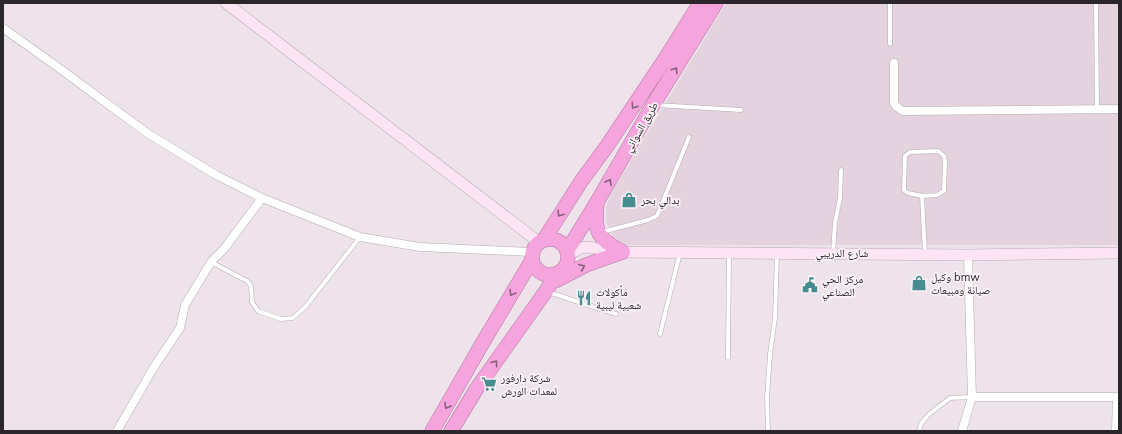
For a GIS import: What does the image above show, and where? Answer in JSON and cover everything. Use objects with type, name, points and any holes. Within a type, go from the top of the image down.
[{"type":"highway","name":"طريق السواني","points":[[432,431],[537,249],[582,180],[607,146],[661,65],[700,3]]},
{"type":"highway","name":"طريق السواني","points":[[567,253],[653,105],[716,3]]},
{"type":"highway","points":[[597,202],[596,225],[598,233],[608,244],[623,252]]},
{"type":"highway","points":[[547,239],[555,240],[562,244],[567,253],[565,266],[557,273],[549,275],[541,272],[535,267],[537,249],[547,239]]},
{"type":"highway","points":[[547,289],[560,278],[586,265],[623,252]]},
{"type":"highway","points":[[452,431],[477,388],[557,273]]},
{"type":"street","points":[[226,3],[537,249]]},
{"type":"street","points":[[3,28],[146,133],[216,175],[262,198],[360,237],[420,247],[537,249]]},
{"type":"street","points":[[894,63],[894,103],[897,107],[903,110],[1119,109]]},
{"type":"street","points":[[117,431],[154,367],[180,328],[185,305],[211,262],[224,249],[262,198]]},
{"type":"street","name":"شارع الدريبي","points":[[567,253],[587,247],[623,252],[968,255],[1119,253]]},
{"type":"street","points":[[962,431],[972,397],[968,255]]},
{"type":"street","points":[[972,397],[1118,397],[1116,431]]},
{"type":"lane","points":[[890,3],[890,44]]},
{"type":"lane","points":[[1096,3],[1097,109]]},
{"type":"lane","points":[[653,105],[741,110]]},
{"type":"lane","points":[[598,233],[648,220],[657,216],[689,138]]},
{"type":"lane","points":[[910,152],[938,152],[944,156],[945,160],[944,191],[938,195],[922,196],[908,193],[904,190],[905,156],[910,152]]},
{"type":"lane","points":[[833,253],[835,223],[840,198],[841,170]]},
{"type":"lane","points":[[922,196],[925,254]]},
{"type":"lane","points":[[211,262],[247,281],[251,286],[252,302],[258,311],[281,319],[293,318],[306,306],[360,237]]},
{"type":"lane","points":[[660,334],[680,252]]},
{"type":"lane","points":[[728,358],[729,253]]},
{"type":"lane","points":[[768,431],[767,398],[770,354],[775,318],[777,253]]},
{"type":"lane","points":[[547,289],[616,314]]},
{"type":"lane","points":[[919,431],[921,424],[928,415],[950,398],[972,397]]},
{"type":"shaded area","points":[[726,3],[1119,3],[1119,245],[626,245],[613,236],[606,222],[606,207],[610,195]]},
{"type":"place","name":"بدالي بحر","points":[[629,200]]},
{"type":"place","name":"وكيل bmw صيانة ومبيعات","points":[[919,283]]},
{"type":"place","name":"مركز الحي الصناعي","points":[[810,285]]},
{"type":"place","name":"مأكولات شعبية ليبية","points":[[584,298]]},
{"type":"place","name":"شركة دارفور لمعدات الورش","points":[[489,384]]}]
